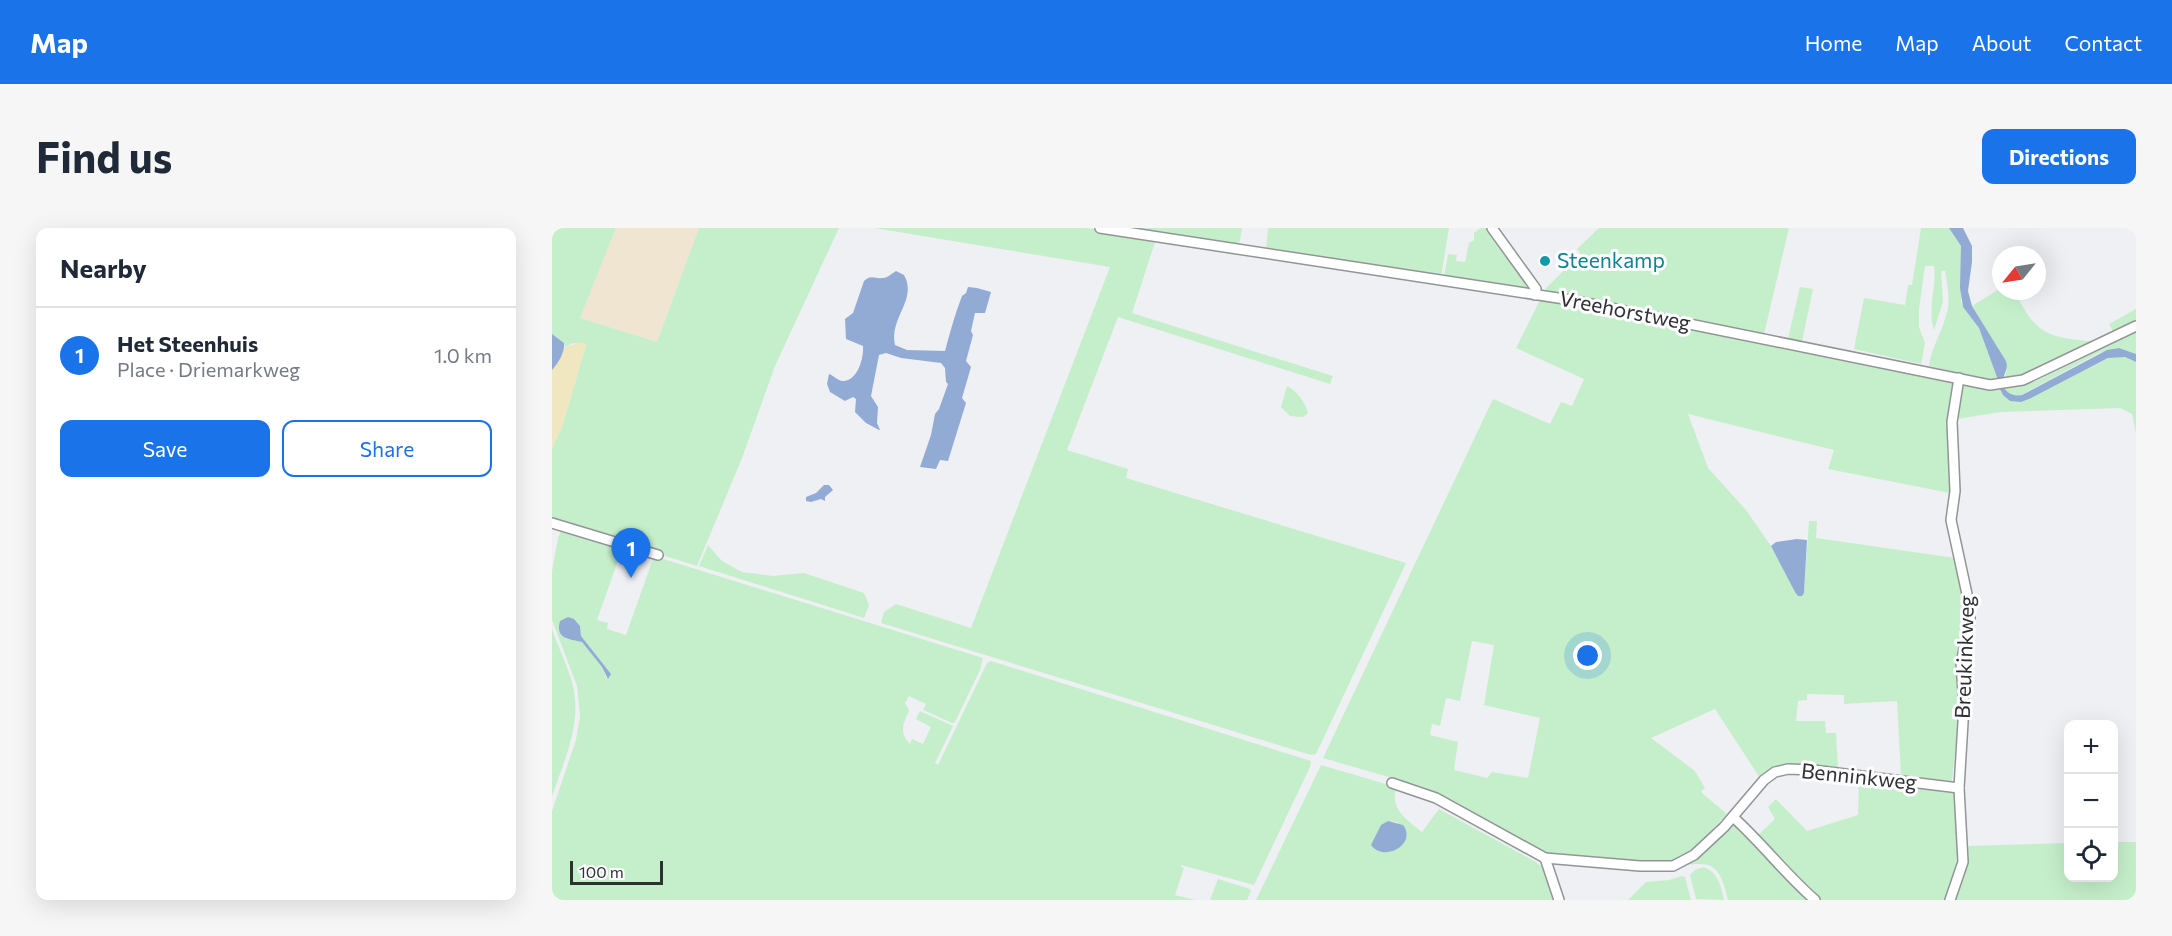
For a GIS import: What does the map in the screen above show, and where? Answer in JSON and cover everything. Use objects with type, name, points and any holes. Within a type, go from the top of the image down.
[{"type":"street","name":"Vreehorstweg","points":[[1100,228],[1571,300],[1980,384],[2001,384],[2023,380],[2136,326]]},
{"type":"street","points":[[1492,228],[1536,289],[1535,295]]},
{"type":"street","name":"Breukinkweg","points":[[1950,900],[1963,862],[1959,788],[1964,706],[1961,663],[1970,622],[1970,608],[1951,520],[1955,491],[1952,422],[1959,378]]},
{"type":"street","points":[[552,523],[658,555]]},
{"type":"street","name":"Benninkweg","points":[[1545,858],[1640,866],[1673,866],[1694,855],[1733,817],[1764,780],[1775,772],[1788,769],[1959,788]]},
{"type":"street","points":[[1392,783],[1436,798],[1545,858],[1559,900]]},
{"type":"street","points":[[1733,817],[1749,831],[1791,879],[1815,900]]},
{"type":"shaded area","points":[[616,228],[699,228],[657,342],[580,318]]},
{"type":"green space","points":[[552,228],[616,228],[580,318],[657,342],[699,228],[839,228],[775,366],[742,458],[697,566],[552,521],[552,448],[562,427],[586,345],[573,343],[565,347],[564,343],[552,334]]},
{"type":"green space","points":[[874,228],[1086,228],[1156,239],[1132,313],[1333,376],[1330,384],[1118,317],[1067,450],[1128,469],[1126,478],[1406,563],[1316,754],[1311,755],[881,623],[884,612],[896,604],[971,628],[1110,267]]},
{"type":"green space","points":[[1115,228],[1242,228],[1239,245]]},
{"type":"green space","points":[[1268,228],[1449,228],[1441,277],[1266,251]]},
{"type":"green space","points":[[1481,228],[1490,228],[1532,290],[1444,277],[1448,254],[1457,255],[1456,261],[1465,262],[1469,243],[1474,240],[1474,233]]},
{"type":"green space","points":[[1599,228],[1789,228],[1764,334],[1668,313],[1547,292],[1545,289],[1581,254],[1577,249]]},
{"type":"green space","points":[[1921,228],[1949,228],[1961,246],[1961,301],[1979,328],[1998,380],[1929,366],[1947,313],[1948,301],[1945,271],[1941,271],[1943,302],[1934,330],[1931,314],[1934,266],[1925,266],[1919,309],[1919,327],[1925,343],[1921,364],[1854,349],[1864,298],[1905,305],[1908,285],[1912,285]]},
{"type":"green space","points":[[1800,287],[1813,289],[1802,341],[1788,339]]},
{"type":"green space","points":[[1992,294],[1992,300],[2019,300],[2030,318],[2046,332],[2055,336],[2097,342],[2020,380],[2003,379],[2007,371],[2006,361],[1972,306]]},
{"type":"green space","points":[[1540,300],[1955,382],[1950,493],[1828,469],[1834,450],[1688,414],[1708,468],[1746,510],[1771,546],[1798,596],[1804,593],[1809,521],[1817,521],[1816,538],[1955,558],[1966,605],[1966,617],[1956,662],[1959,715],[1952,781],[1901,775],[1897,701],[1844,704],[1844,695],[1807,694],[1807,700],[1798,701],[1796,721],[1825,721],[1826,733],[1836,733],[1838,769],[1790,766],[1760,778],[1715,709],[1651,738],[1695,771],[1705,788],[1701,791],[1702,793],[1727,814],[1691,849],[1664,865],[1535,851],[1423,787],[1323,758],[1493,399],[1550,424],[1561,402],[1572,406],[1584,379],[1516,348]],"holes":[[[1472,641],[1494,645],[1484,705],[1540,718],[1528,778],[1492,772],[1487,778],[1454,770],[1458,742],[1430,735],[1432,724],[1440,726],[1446,698],[1460,701]]]},
{"type":"green space","points":[[2136,309],[2136,322],[2114,333],[2109,324]]},
{"type":"green space","points":[[2136,332],[2136,354],[2119,348],[2099,353],[2017,397],[2009,394],[2005,389],[2036,381]]},
{"type":"green space","points":[[2113,356],[2125,357],[2136,362],[2136,433],[2132,414],[2120,408],[2001,412],[1957,419],[1962,384],[2000,389],[2003,395],[2021,402]]},
{"type":"green space","points":[[1287,386],[1305,405],[1308,413],[1303,417],[1290,416],[1281,407]]},
{"type":"green space","points":[[565,529],[622,549],[597,620],[608,623],[607,629],[626,635],[653,559],[657,557],[983,658],[980,670],[955,722],[952,723],[923,710],[926,704],[909,696],[905,703],[909,710],[903,731],[910,744],[912,739],[923,744],[931,727],[916,719],[920,711],[953,726],[935,763],[938,765],[987,663],[991,661],[1311,761],[1310,767],[1254,885],[1181,865],[1184,868],[1175,895],[1195,900],[552,900],[552,811],[576,740],[580,716],[577,686],[552,620],[552,571],[561,531]],"holes":[[[574,619],[580,626],[581,636],[610,673],[607,679],[602,667],[582,642],[566,639]]]},
{"type":"green space","points":[[708,545],[722,561],[742,572],[773,576],[804,573],[864,593],[869,605],[864,618],[699,566]]},
{"type":"green space","points":[[552,629],[572,682],[575,711],[571,740],[552,796]]},
{"type":"green space","points":[[1321,765],[1396,787],[1397,808],[1422,832],[1439,809],[1536,862],[1543,868],[1556,900],[1256,900]],"holes":[[[1386,822],[1396,822],[1406,829],[1407,837],[1381,852],[1375,850],[1371,845]]]},
{"type":"green space","points":[[1859,781],[1954,793],[1958,834],[1957,861],[1945,900],[1820,900],[1757,836],[1775,819],[1768,807],[1776,799],[1807,831],[1858,815]]},
{"type":"green space","points":[[1735,822],[1811,900],[1728,900],[1723,882],[1716,870],[1706,865],[1687,865]]},
{"type":"green space","points":[[2118,842],[2136,842],[2136,900],[1954,900],[1966,846],[2064,843],[2064,882],[2118,882]]},
{"type":"green space","points":[[1703,867],[1715,876],[1724,900],[1696,899],[1690,875]]},
{"type":"green space","points":[[1685,877],[1691,900],[1628,900],[1646,882],[1669,880]]},
{"type":"green space","points":[[1218,879],[1250,889],[1247,900],[1210,900]]},
{"type":"sand","points":[[583,342],[586,345],[562,427],[552,448],[552,370],[565,347]]},
{"type":"water","points":[[1949,228],[1963,228],[1972,246],[1968,291],[1972,306],[2006,361],[2003,386],[2009,393],[2022,395],[2107,350],[2119,348],[2136,354],[2136,362],[2125,357],[2108,358],[2029,399],[2021,402],[2010,401],[2000,389],[1979,328],[1963,307],[1960,288],[1961,246]]},
{"type":"water","points":[[896,271],[904,275],[908,293],[896,326],[895,345],[907,350],[945,351],[959,303],[968,287],[991,292],[985,313],[975,313],[971,331],[973,335],[966,361],[971,367],[962,398],[966,403],[948,461],[940,460],[936,469],[920,467],[931,435],[935,414],[948,384],[945,368],[941,363],[901,358],[886,353],[879,355],[871,396],[878,407],[877,423],[880,430],[866,423],[855,412],[856,399],[853,397],[845,401],[830,392],[827,384],[829,374],[842,381],[848,380],[859,368],[863,346],[846,339],[845,319],[853,313],[864,281],[871,277],[885,278]]},
{"type":"water","points":[[552,334],[564,343],[564,347],[561,358],[552,370]]},
{"type":"water","points":[[824,485],[829,485],[833,490],[825,497],[825,501],[821,499],[806,501],[806,497],[816,493]]},
{"type":"water","points":[[1807,540],[1802,596],[1798,596],[1795,592],[1771,546],[1776,542]]},
{"type":"water","points":[[568,617],[574,619],[580,626],[581,636],[611,674],[608,679],[602,667],[582,642],[561,635],[560,621]]},
{"type":"water","points":[[1388,821],[1403,825],[1406,839],[1397,849],[1383,852],[1371,845],[1381,825]]},
{"type":"place","name":"Steenkamp","points":[[1545,261]]},
{"type":"place","name":"Het Steenhuis","points":[[631,578]]}]
